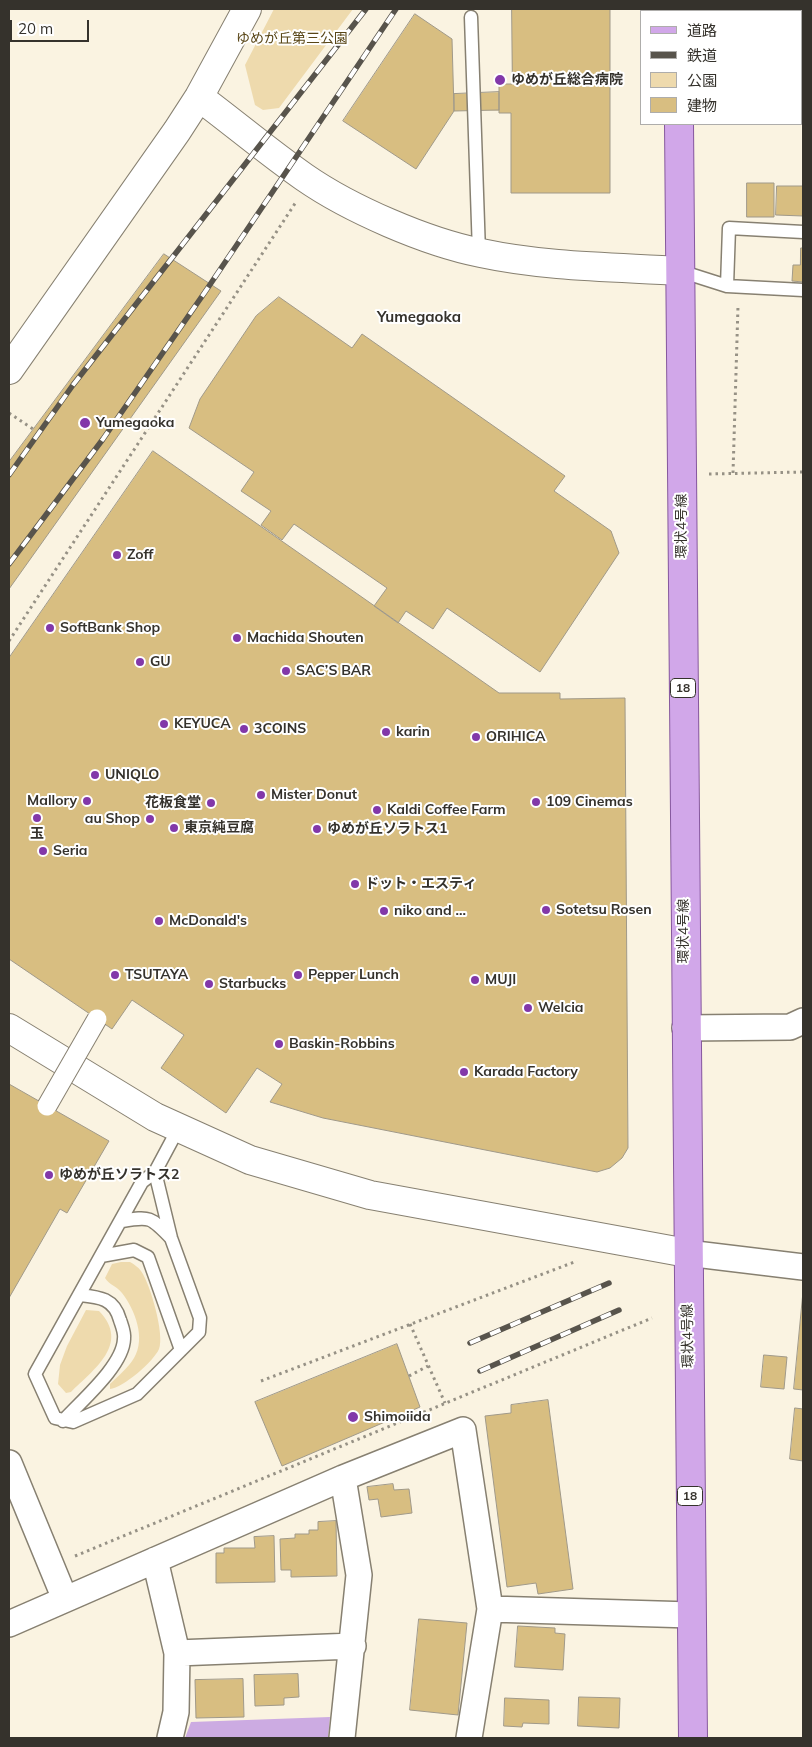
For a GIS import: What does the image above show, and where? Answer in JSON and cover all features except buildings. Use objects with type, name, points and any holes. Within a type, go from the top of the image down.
[{"type":"main road","name":"環状4号線","points":[[679,125],[685,1028],[693,1738]]},
{"type":"street","points":[[9,370],[199,97],[247,9]]},
{"type":"street","points":[[199,97],[305,178],[364,211],[426,236],[479,253],[534,262],[680,271]]},
{"type":"street","points":[[47,1106],[97,1019]]},
{"type":"street","points":[[685,1028],[790,1027],[803,1021]]},
{"type":"street","points":[[9,1028],[122,1099],[178,1129],[250,1160],[370,1195],[687,1253],[803,1267]]},
{"type":"street","points":[[9,1624],[343,1478],[463,1430],[490,1610],[469,1738]]},
{"type":"street","points":[[9,1463],[65,1599]]},
{"type":"street","points":[[342,1738],[359,1574],[343,1478]]},
{"type":"street","points":[[155,1560],[177,1653],[176,1712],[170,1738]]},
{"type":"street","points":[[490,1610],[691,1615]]},
{"type":"street","points":[[177,1653],[353,1646]]},
{"type":"lane","points":[[471,17],[479,253]]},
{"type":"lane","points":[[733,287],[729,228],[803,232]]},
{"type":"lane","points":[[680,271],[733,287],[803,290]]},
{"type":"lane","points":[[155,1172],[171,1238],[200,1318],[199,1332],[137,1394],[73,1422],[55,1418],[35,1374],[122,1221],[142,1182],[155,1172],[178,1129]]},
{"type":"lane","points":[[122,1221],[139,1218],[153,1220],[171,1238]]},
{"type":"lane","points":[[101,1256],[134,1250],[148,1257],[182,1350]]},
{"type":"lane","points":[[63,1421],[112,1367],[123,1348],[125,1337],[118,1313],[112,1304],[103,1297],[79,1295]]},
{"type":"path","points":[[9,641],[299,198]]},
{"type":"path","points":[[733,287],[733,473]]},
{"type":"path","points":[[9,413],[33,429]]},
{"type":"path","points":[[682,474],[803,472]]},
{"type":"path","points":[[261,1381],[580,1260]]},
{"type":"path","points":[[52,1565],[652,1318]]},
{"type":"path","points":[[410,1324],[445,1404]]},
{"type":"path","points":[[409,1376],[429,1366]]},
{"type":"green space","name":"ゆめが丘第三公園","points":[[274,9],[353,9],[279,108],[263,110],[255,105],[245,65]]},
{"type":"green space","points":[[130,1262],[145,1277],[156,1309],[160,1342],[156,1354],[145,1367],[130,1379],[110,1389],[110,1384],[126,1369],[134,1358],[139,1342],[135,1316],[127,1300],[105,1278],[112,1264]]},
{"type":"green space","points":[[86,1310],[99,1311],[108,1323],[111,1334],[110,1345],[105,1356],[89,1375],[71,1392],[66,1393],[58,1384],[60,1365],[67,1346]]},
{"type":"shaded area","points":[[330,1717],[328,1738],[185,1738],[191,1722]]},
{"type":"railway","points":[[9,475],[73,385],[366,9]]},
{"type":"railway","points":[[9,564],[103,439],[205,292],[396,9]]},
{"type":"railway","points":[[470,1343],[609,1283]]},
{"type":"railway","points":[[480,1371],[619,1310]]},
{"type":"place","name":"ゆめが丘総合病院","points":[[500,80]]},
{"type":"place","name":"Yumegaoka","points":[[85,423]]},
{"type":"place","name":"Zoff","points":[[117,555]]},
{"type":"place","name":"SoftBank Shop","points":[[50,628]]},
{"type":"place","name":"Machida Shouten","points":[[237,638]]},
{"type":"place","name":"GU","points":[[140,662]]},
{"type":"place","name":"SAC’S BAR","points":[[286,671]]},
{"type":"place","name":"KEYUCA","points":[[164,724]]},
{"type":"place","name":"3COINS","points":[[244,729]]},
{"type":"place","name":"karin","points":[[386,732]]},
{"type":"place","name":"ORIHICA","points":[[476,737]]},
{"type":"place","name":"UNIQLO","points":[[95,775]]},
{"type":"place","name":"Mister Donut","points":[[261,795]]},
{"type":"place","name":"Mallory","points":[[87,801]]},
{"type":"place","name":"109 Cinemas","points":[[536,802]]},
{"type":"place","name":"花板食堂","points":[[211,803]]},
{"type":"place","name":"Kaldi Coffee Farm","points":[[377,810]]},
{"type":"place","name":"玉","points":[[37,818]]},
{"type":"place","name":"au Shop","points":[[150,819]]},
{"type":"place","name":"東京純豆腐","points":[[174,828]]},
{"type":"place","name":"ゆめが丘ソラトス1","points":[[317,829]]},
{"type":"place","name":"Seria","points":[[43,851]]},
{"type":"place","name":"ドット・エスティ","points":[[355,884]]},
{"type":"place","name":"Sotetsu Rosen","points":[[546,910]]},
{"type":"place","name":"niko and ...","points":[[384,911]]},
{"type":"place","name":"McDonald's","points":[[159,921]]},
{"type":"place","name":"TSUTAYA","points":[[115,975]]},
{"type":"place","name":"Pepper Lunch","points":[[298,975]]},
{"type":"place","name":"MUJI","points":[[475,980]]},
{"type":"place","name":"Starbucks","points":[[209,984]]},
{"type":"place","name":"Welcia","points":[[528,1008]]},
{"type":"place","name":"Baskin-Robbins","points":[[279,1044]]},
{"type":"place","name":"Karada Factory","points":[[464,1072]]},
{"type":"place","name":"ゆめが丘ソラトス2","points":[[49,1175]]},
{"type":"place","name":"Shimoiida","points":[[353,1417]]},
{"type":"district","name":"Yumegaoka","points":[[419,317]]}]
